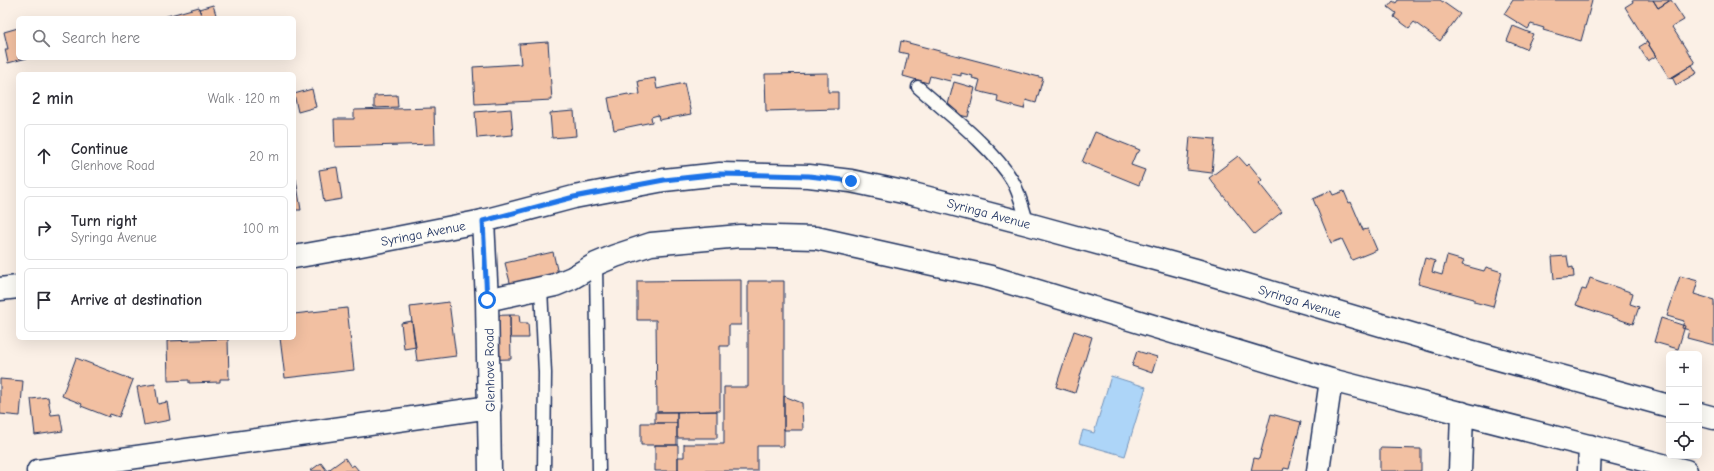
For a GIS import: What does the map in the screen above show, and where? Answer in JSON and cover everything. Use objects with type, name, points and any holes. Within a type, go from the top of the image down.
[{"type":"street","name":"Syringa Avenue","points":[[296,256],[349,248],[483,221],[574,197],[664,180],[727,174],[809,176],[851,181],[917,195],[1028,224],[1188,268],[1454,347],[1666,405]]},
{"type":"street","name":"Glenhove Road","points":[[483,221],[490,407],[490,471]]},
{"type":"street","points":[[487,300],[555,285],[572,278],[596,264],[651,244],[740,236],[816,238],[991,277],[1331,380],[1686,471]]},
{"type":"street","points":[[0,289],[16,287]]},
{"type":"street","points":[[1318,471],[1331,380]]},
{"type":"street","points":[[38,471],[490,407]]},
{"type":"street","points":[[1460,471],[1462,413]]},
{"type":"street","points":[[1702,415],[1714,418]]},
{"type":"street","points":[[1589,471],[1590,446]]},
{"type":"lane","points":[[918,88],[986,149],[1006,171],[1017,190],[1028,224]]},
{"type":"lane","points":[[596,264],[599,471]]},
{"type":"lane","points":[[541,288],[544,373],[544,471]]},
{"type":"water","points":[[1111,376],[1146,387],[1125,456],[1079,443],[1083,430],[1094,433]]},
{"type":"building","points":[[1398,0],[1440,0],[1460,14],[1440,41],[1414,22],[1409,28],[1394,17],[1396,13],[1388,7],[1393,1],[1396,3]]},
{"type":"building","points":[[1513,0],[1592,1],[1581,41],[1543,30],[1544,28],[1531,24],[1528,29],[1504,14]]},
{"type":"building","points":[[1632,0],[1653,0],[1658,8],[1671,0],[1684,20],[1672,27],[1695,63],[1670,79],[1625,7],[1633,2]]},
{"type":"building","points":[[1653,0],[1669,0],[1669,1],[1658,8]]},
{"type":"building","points":[[213,5],[216,16],[201,16],[199,9]]},
{"type":"building","points":[[199,7],[201,16],[167,16]]},
{"type":"building","points":[[1513,26],[1533,34],[1526,49],[1507,41]]},
{"type":"building","points":[[16,29],[16,60],[19,60],[8,63],[5,49],[8,49],[4,32]]},
{"type":"building","points":[[901,41],[1043,78],[1036,103],[1026,100],[1024,109],[997,102],[998,96],[977,91],[980,80],[972,78],[973,76],[961,73],[961,76],[952,74],[950,81],[930,76],[928,83],[903,76],[908,54],[899,52]]},
{"type":"building","points":[[548,42],[552,100],[475,104],[473,67],[521,64],[519,44]]},
{"type":"building","points":[[1647,42],[1656,56],[1648,61],[1639,47]]},
{"type":"building","points":[[1692,65],[1697,73],[1676,85],[1672,77]]},
{"type":"building","points":[[828,73],[828,92],[838,92],[838,109],[766,111],[765,74]]},
{"type":"building","points":[[655,78],[657,89],[684,83],[691,114],[659,120],[658,115],[651,117],[652,122],[614,130],[608,98],[628,94],[629,96],[640,94],[638,81]]},
{"type":"building","points":[[954,82],[975,88],[968,117],[946,112]]},
{"type":"building","points":[[312,89],[316,107],[298,112],[296,93]]},
{"type":"building","points":[[397,95],[398,107],[374,108],[374,96]]},
{"type":"building","points":[[434,108],[435,144],[335,147],[334,119],[354,119],[354,110]]},
{"type":"building","points":[[511,109],[513,135],[477,138],[475,112]]},
{"type":"building","points":[[574,111],[576,136],[552,138],[550,113]]},
{"type":"building","points":[[1095,132],[1140,150],[1136,153],[1131,165],[1145,170],[1139,185],[1082,162]]},
{"type":"building","points":[[1190,137],[1215,139],[1212,173],[1187,170]]},
{"type":"building","points":[[1238,156],[1247,166],[1249,164],[1262,180],[1259,183],[1282,212],[1254,234],[1209,178]]},
{"type":"building","points":[[337,167],[342,199],[324,202],[319,170]]},
{"type":"building","points":[[296,179],[301,210],[296,210]]},
{"type":"building","points":[[1331,191],[1333,195],[1344,191],[1349,203],[1351,202],[1363,230],[1368,229],[1377,250],[1352,260],[1342,239],[1331,243],[1313,199]]},
{"type":"building","points":[[553,252],[558,274],[511,286],[505,263]]},
{"type":"building","points":[[1447,256],[1464,261],[1462,265],[1484,271],[1486,267],[1502,272],[1493,307],[1474,302],[1474,299],[1418,284],[1425,258],[1435,261],[1432,272],[1442,275]]},
{"type":"building","points":[[1567,256],[1569,268],[1573,267],[1574,277],[1554,279],[1552,257]]},
{"type":"building","points":[[1680,276],[1698,281],[1694,294],[1714,300],[1714,345],[1687,338],[1689,330],[1682,328],[1684,321],[1667,316]]},
{"type":"building","points":[[1590,278],[1633,293],[1630,304],[1639,307],[1633,324],[1576,305],[1582,289],[1586,290]]},
{"type":"building","points":[[741,280],[741,325],[729,325],[729,346],[720,346],[720,411],[657,412],[656,320],[637,320],[637,281]]},
{"type":"building","points":[[748,281],[784,281],[784,446],[757,446],[757,471],[678,471],[678,457],[684,457],[684,444],[724,444],[724,387],[748,387]]},
{"type":"building","points":[[449,302],[456,356],[417,361],[410,307]]},
{"type":"building","points":[[347,308],[354,370],[285,378],[280,340],[296,340],[296,314]]},
{"type":"building","points":[[510,315],[519,315],[520,323],[528,323],[529,338],[510,338]]},
{"type":"building","points":[[510,315],[511,359],[477,360],[476,316]]},
{"type":"building","points":[[1661,318],[1685,326],[1678,349],[1654,342]]},
{"type":"building","points":[[412,321],[416,347],[404,349],[401,323]]},
{"type":"building","points":[[1074,331],[1092,337],[1075,393],[1056,387]]},
{"type":"building","points":[[228,340],[229,379],[220,379],[220,382],[189,383],[189,380],[168,381],[167,341]]},
{"type":"building","points":[[1137,351],[1157,357],[1152,373],[1132,366]]},
{"type":"building","points":[[76,358],[133,380],[119,417],[110,414],[109,417],[81,406],[82,404],[62,396]]},
{"type":"building","points":[[0,379],[23,381],[20,416],[0,414]]},
{"type":"building","points":[[155,384],[158,404],[167,402],[170,420],[144,425],[137,387]]},
{"type":"building","points":[[784,396],[802,403],[803,430],[784,430]]},
{"type":"building","points":[[48,397],[51,415],[60,414],[63,431],[35,435],[31,399]]},
{"type":"building","points":[[717,411],[717,438],[677,438],[677,412]]},
{"type":"building","points":[[655,412],[677,412],[677,423],[655,423]]},
{"type":"building","points":[[1271,414],[1301,422],[1289,469],[1284,468],[1283,471],[1251,471],[1254,458],[1259,459]]},
{"type":"building","points":[[641,423],[677,423],[677,445],[641,445]]},
{"type":"building","points":[[655,445],[678,445],[678,471],[655,471]]},
{"type":"building","points":[[1380,448],[1421,449],[1421,471],[1380,471]]},
{"type":"building","points":[[345,458],[351,467],[354,465],[359,471],[327,471]]},
{"type":"building","points":[[321,463],[327,471],[310,471]]},
{"type":"route","points":[[487,300],[483,221],[574,197],[664,180],[720,174],[771,174],[809,176],[851,181]]}]
